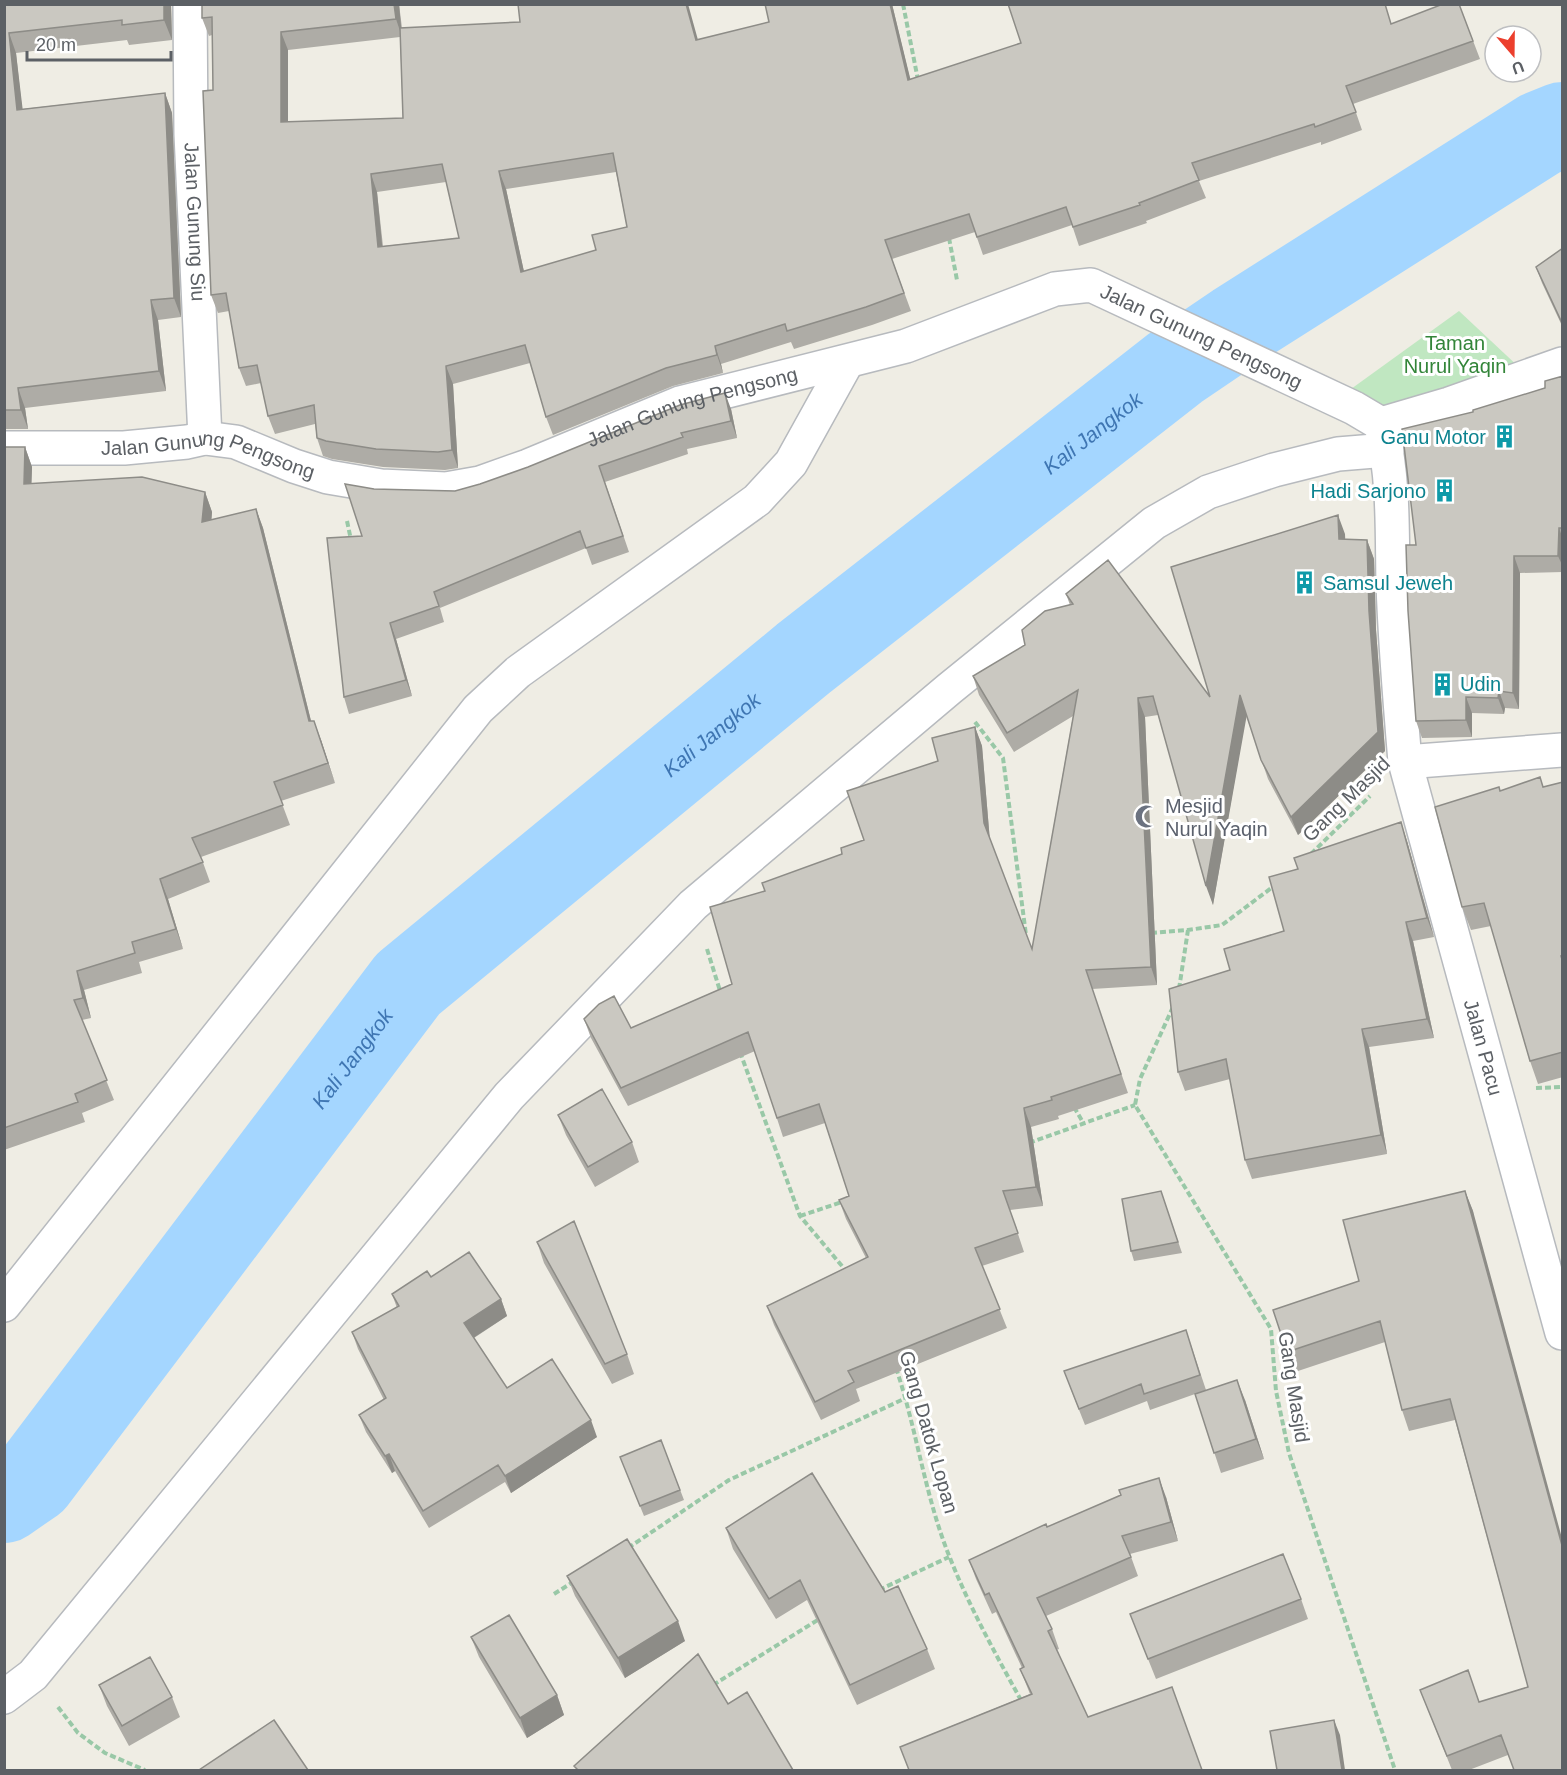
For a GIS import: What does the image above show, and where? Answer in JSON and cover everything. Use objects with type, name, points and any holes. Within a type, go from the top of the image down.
[{"type":"street","name":"Jalan Gunung Siu","points":[[190,4],[191,134],[205,438]]},
{"type":"street","name":"Jalan Gunung Pengsong","points":[[4,448],[124,448],[205,438],[236,442],[294,466],[328,477],[381,486],[446,489],[480,483],[528,466],[680,403],[906,346],[1055,289],[1090,285],[1374,428]]},
{"type":"street","points":[[4,1305],[478,709],[518,672],[757,500],[791,463],[847,362]]},
{"type":"street","points":[[4,1697],[33,1675],[510,1096],[693,905],[949,689],[1154,523],[1208,492],[1274,470],[1338,454],[1374,428],[1563,363]]},
{"type":"street","name":"Jalan Pacu","points":[[1374,428],[1393,511],[1393,582],[1405,762],[1563,1333]]},
{"type":"street","points":[[1405,762],[1563,750]]},
{"type":"path","points":[[903,4],[919,84]]},
{"type":"path","points":[[948,233],[966,324]]},
{"type":"path","points":[[353,549],[346,516],[381,486]]},
{"type":"path","points":[[949,689],[1003,758],[1016,845],[1026,938],[1036,938]]},
{"type":"path","name":"Gang Masjid","points":[[1306,859],[1405,762]]},
{"type":"path","points":[[1144,933],[1188,930],[1222,924],[1281,880]]},
{"type":"path","points":[[693,905],[724,1003]]},
{"type":"path","points":[[1179,989],[1188,930]]},
{"type":"path","points":[[1021,1145],[1135,1105],[1140,1079],[1176,1001]]},
{"type":"path","points":[[738,1047],[800,1216],[853,1279]]},
{"type":"path","points":[[1072,1104],[1084,1124]]},
{"type":"path","name":"Gang Masjid","points":[[1135,1105],[1270,1329],[1276,1391],[1289,1453],[1395,1770]]},
{"type":"path","points":[[800,1216],[855,1198]]},
{"type":"path","name":"Gang Datok Lopan","points":[[893,1357],[949,1557],[982,1629],[1027,1710]]},
{"type":"path","points":[[625,1550],[729,1480],[906,1398]]},
{"type":"path","points":[[877,1591],[949,1557]]},
{"type":"path","points":[[554,1594],[574,1581]]},
{"type":"path","points":[[710,1688],[826,1616]]},
{"type":"path","points":[[33,1675],[78,1733],[105,1753],[145,1770]]},
{"type":"green space","name":"Taman Nurul Yaqin","points":[[1459,311],[1522,370],[1383,407],[1351,389]]},
{"type":"building","points":[[4,4],[164,4],[164,20],[122,25],[122,20],[9,33],[17,110],[165,93],[174,298],[151,300],[159,371],[18,388],[21,410],[4,410]]},
{"type":"building","points":[[202,4],[394,4],[396,19],[281,32],[281,122],[403,118],[400,28],[520,22],[518,4],[686,4],[696,40],[769,22],[765,4],[890,4],[908,80],[1021,43],[1008,4],[1385,4],[1391,24],[1443,4],[1459,4],[1473,41],[1346,86],[1356,112],[1315,127],[1314,124],[1192,163],[1199,180],[1139,203],[1140,205],[1073,227],[1066,207],[977,237],[969,214],[885,240],[904,293],[787,331],[785,324],[715,346],[717,355],[666,368],[546,417],[525,345],[446,366],[452,450],[438,452],[376,449],[317,438],[314,405],[268,416],[257,365],[239,368],[226,293],[211,295],[203,91],[213,90],[212,17],[202,18]],"holes":[[[613,153],[627,227],[592,235],[596,250],[521,272],[499,171]],[[442,164],[459,238],[378,247],[371,174]]]},
{"type":"building","points":[[1563,248],[1563,325],[1536,267]]},
{"type":"building","points":[[1563,376],[1563,528],[1559,528],[1558,556],[1514,556],[1513,693],[1499,691],[1498,698],[1466,697],[1466,720],[1416,721],[1406,545],[1416,545],[1402,429],[1473,412],[1473,410],[1545,388],[1545,381]]},
{"type":"building","points":[[725,393],[731,421],[681,433],[683,437],[599,466],[623,536],[586,548],[580,531],[434,592],[439,606],[390,623],[406,680],[344,697],[327,538],[362,536],[345,484],[374,489],[455,491],[528,467],[680,405]]},
{"type":"building","points":[[4,447],[25,447],[24,484],[142,477],[205,492],[202,522],[256,509],[309,721],[314,721],[328,763],[274,782],[283,805],[192,838],[203,862],[160,879],[176,929],[132,942],[135,953],[77,971],[83,998],[74,1000],[107,1080],[75,1094],[78,1102],[4,1128]]},
{"type":"building","points":[[1338,515],[1339,539],[1367,540],[1369,611],[1378,732],[1291,817],[1261,760],[1240,695],[1206,886],[1153,696],[1138,698],[1151,967],[1086,970],[1121,1074],[1024,1108],[1036,1187],[1003,1191],[1018,1233],[975,1248],[1000,1309],[848,1371],[854,1382],[815,1402],[767,1306],[868,1257],[839,1200],[849,1196],[819,1104],[777,1118],[748,1032],[621,1088],[584,1019],[599,1004],[614,996],[631,1028],[732,984],[710,907],[765,891],[762,883],[842,854],[841,848],[864,840],[847,791],[938,761],[932,738],[975,727],[984,823],[1032,949],[1078,690],[1007,733],[973,676],[1025,645],[1022,630],[1045,611],[1073,604],[1066,594],[1108,560],[1210,697],[1171,567]]},
{"type":"building","points":[[1540,777],[1543,787],[1563,782],[1563,956],[1561,956],[1563,963],[1563,1052],[1530,1061],[1484,903],[1462,907],[1435,807],[1499,787],[1500,791]]},
{"type":"building","points":[[1401,822],[1427,918],[1406,922],[1427,1019],[1362,1029],[1381,1135],[1245,1160],[1226,1059],[1178,1072],[1169,989],[1230,970],[1224,949],[1284,931],[1269,877],[1298,869],[1294,858]]},
{"type":"building","points":[[602,1089],[632,1142],[588,1167],[558,1115]]},
{"type":"building","points":[[1161,1191],[1178,1242],[1131,1251],[1122,1199]]},
{"type":"building","points":[[1465,1191],[1563,1549],[1563,1770],[1514,1770],[1501,1735],[1447,1756],[1420,1690],[1468,1670],[1479,1702],[1528,1687],[1450,1399],[1402,1410],[1380,1321],[1287,1352],[1273,1310],[1359,1281],[1343,1220]]},
{"type":"building","points":[[574,1221],[627,1354],[605,1364],[537,1242]]},
{"type":"building","points":[[469,1252],[501,1299],[464,1323],[507,1388],[552,1359],[591,1420],[505,1476],[498,1465],[423,1511],[389,1454],[385,1456],[359,1415],[386,1398],[352,1332],[399,1306],[392,1294],[427,1271],[431,1277]]},
{"type":"building","points":[[1186,1330],[1200,1375],[1144,1394],[1141,1384],[1079,1409],[1064,1371]]},
{"type":"building","points":[[1237,1380],[1256,1439],[1214,1453],[1195,1394]]},
{"type":"building","points":[[661,1440],[680,1490],[640,1506],[620,1457]]},
{"type":"building","points":[[812,1473],[885,1592],[898,1586],[927,1649],[850,1685],[800,1580],[769,1599],[726,1528]]},
{"type":"building","points":[[1159,1478],[1171,1522],[1122,1536],[1131,1557],[1037,1598],[1052,1629],[1048,1631],[1088,1717],[1172,1687],[1202,1770],[909,1770],[900,1747],[1032,1694],[1020,1669],[1024,1667],[989,1593],[985,1595],[969,1560],[1046,1524],[1047,1527],[1121,1495],[1119,1490]]},
{"type":"building","points":[[627,1539],[678,1621],[618,1658],[567,1576]]},
{"type":"building","points":[[1283,1554],[1301,1599],[1148,1659],[1130,1614]]},
{"type":"building","points":[[509,1615],[557,1695],[520,1718],[471,1637]]},
{"type":"building","points":[[698,1654],[728,1704],[747,1692],[793,1770],[578,1770],[574,1766]]},
{"type":"building","points":[[150,1657],[172,1697],[122,1726],[99,1685]]},
{"type":"building","points":[[274,1720],[308,1770],[199,1770]]},
{"type":"building","points":[[1334,1720],[1342,1770],[1277,1770],[1270,1731]]},
{"type":"waterway","name":"Kali Jangkok","points":[[4,1500],[33,1480],[408,984],[804,658],[1175,368],[1237,326],[1540,134],[1562,125]]},
{"type":"place","name":"Ganu Motor","points":[[1504,437]]},
{"type":"place","name":"Hadi Sarjono","points":[[1444,491]]},
{"type":"place","name":"Samsul Jeweh","points":[[1305,583]]},
{"type":"place","name":"Udin","points":[[1442,684]]},
{"type":"place","name":"Mesjid Nurul Yaqin","points":[[1147,817]]}]
